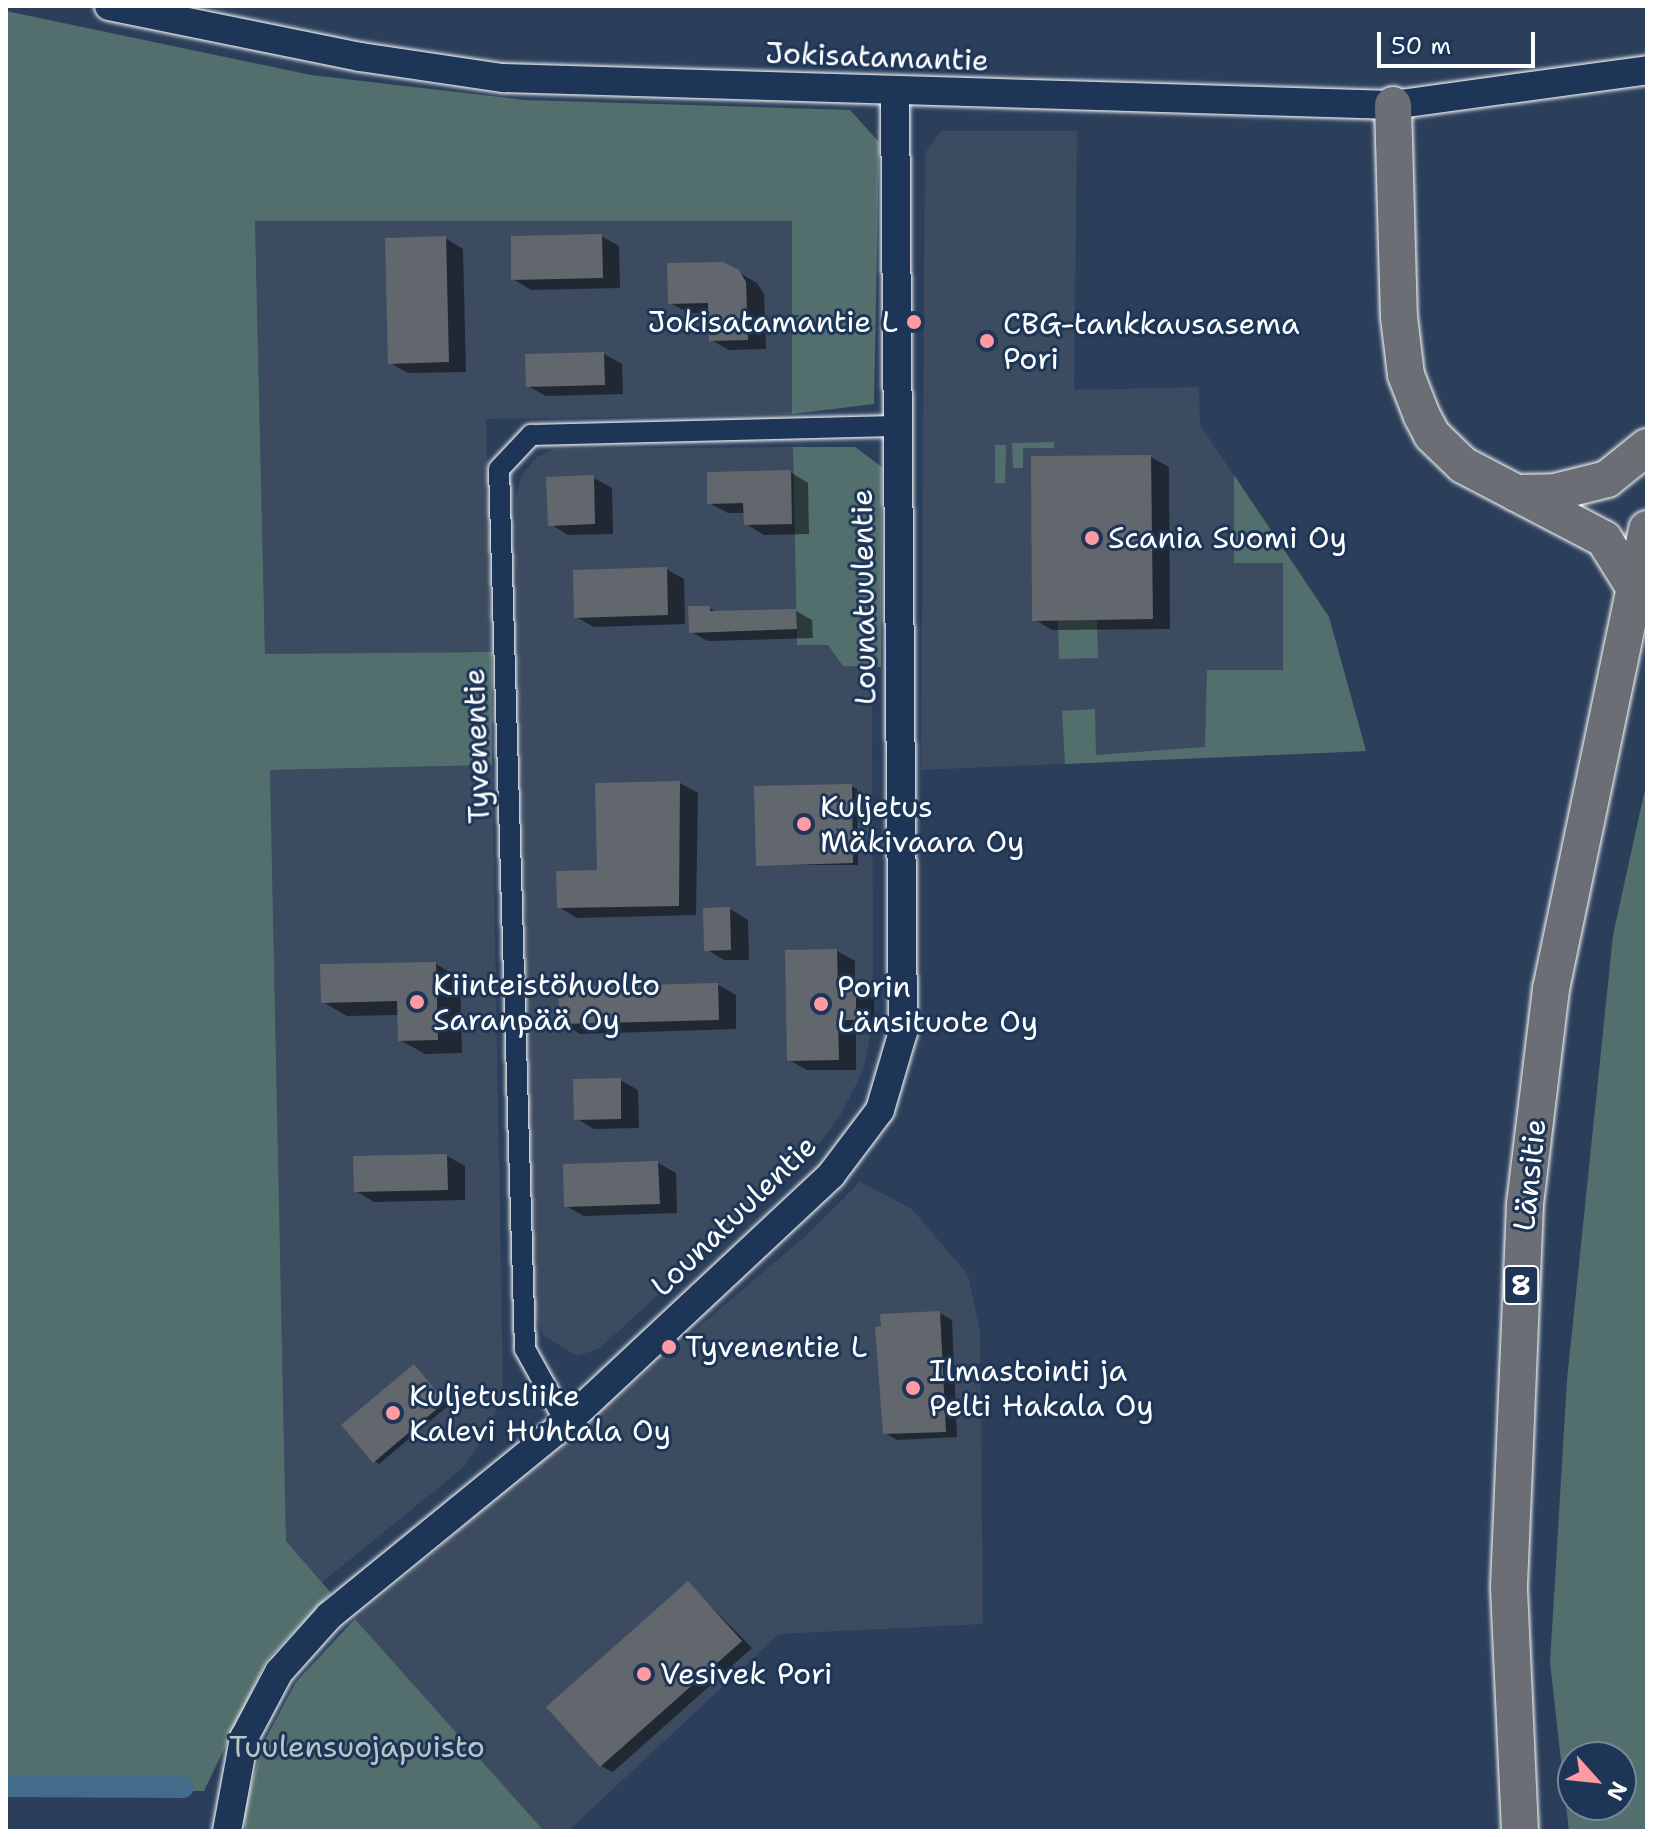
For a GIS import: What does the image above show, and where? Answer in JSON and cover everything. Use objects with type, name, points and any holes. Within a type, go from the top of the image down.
[{"type":"highway","points":[[1393,105],[1399,317],[1413,397],[1446,451],[1516,493],[1604,539],[1641,582]]},
{"type":"highway","points":[[1516,493],[1555,492],[1607,479],[1647,447]]},
{"type":"highway","name":"Länsitie","points":[[1520,1831],[1509,1586],[1525,1204],[1551,989],[1641,582],[1647,529]]},
{"type":"street","name":"Jokisatamantie","points":[[109,6],[360,57],[503,78],[895,93],[1393,105],[1647,70]]},
{"type":"street","name":"Lounatuulentie","points":[[227,1831],[244,1738],[279,1672],[329,1616],[566,1423],[831,1175],[880,1110],[903,1032],[895,426],[895,93]]},
{"type":"street","name":"Tyvenentie","points":[[566,1423],[525,1349],[499,469],[531,435],[895,426]]},
{"type":"shaded area","points":[[941,131],[1077,131],[1074,390],[1199,387],[1200,425],[1329,617],[1366,751],[921,770],[925,153]]},
{"type":"shaded area","points":[[255,221],[792,221],[792,414],[486,419],[492,652],[265,655]]},
{"type":"shaded area","points":[[793,447],[797,632],[872,631],[873,1021],[863,1071],[841,1114],[808,1158],[600,1348],[577,1356],[543,1335],[535,1314],[515,499],[522,475],[537,457],[555,449]]},
{"type":"shaded area","points":[[492,765],[503,1390],[489,1429],[464,1467],[321,1583],[286,1541],[270,770]]},
{"type":"shaded area","points":[[860,1182],[912,1209],[968,1275],[980,1331],[983,1624],[779,1634],[568,1831],[544,1831],[355,1619],[807,1235]]},
{"type":"green space","points":[[6,11],[311,75],[524,100],[850,110],[879,142],[874,404],[792,414],[792,221],[255,221],[265,654],[492,652],[492,765],[270,770],[286,1541],[331,1593],[266,1661],[204,1791],[6,1790]]},
{"type":"green space","points":[[1054,442],[1054,448],[1023,448],[1023,468],[1013,468],[1012,443]]},
{"type":"green space","points":[[995,445],[1006,445],[1005,483],[995,483]]},
{"type":"green space","points":[[793,447],[855,447],[882,467],[881,667],[843,666],[828,645],[797,645]]},
{"type":"green space","points":[[1234,475],[1329,617],[1366,751],[1065,764],[1062,711],[1095,709],[1096,755],[1205,747],[1207,670],[1283,670],[1283,563],[1234,563]]},
{"type":"green space","points":[[1058,620],[1097,620],[1098,658],[1059,659]]},
{"type":"green space","points":[[1647,780],[1647,1831],[1569,1831],[1568,1821],[1637,1821],[1637,1741],[1559,1741],[1550,1663],[1567,1380],[1613,935]]},
{"type":"green space","name":"Tuulensuojapuisto","points":[[355,1619],[544,1831],[246,1831],[243,1812],[264,1742],[296,1682]]},
{"type":"building","points":[[602,234],[603,278],[511,280],[511,236]]},
{"type":"building","points":[[446,236],[449,362],[388,364],[385,238]]},
{"type":"building","points":[[723,262],[739,270],[746,282],[748,340],[709,341],[708,303],[668,304],[667,263]]},
{"type":"building","points":[[604,352],[605,385],[526,387],[525,354]]},
{"type":"building","name":"Scania Suomi Oy","points":[[1151,455],[1153,619],[1032,621],[1031,456]]},
{"type":"building","points":[[791,470],[792,524],[744,525],[743,503],[707,504],[707,472]]},
{"type":"building","points":[[594,475],[595,524],[548,526],[546,477]]},
{"type":"building","points":[[667,567],[668,615],[574,618],[573,570]]},
{"type":"building","points":[[688,606],[710,606],[710,611],[796,609],[797,629],[689,633]]},
{"type":"building","points":[[680,781],[679,906],[557,908],[556,871],[597,870],[595,783]]},
{"type":"building","name":"Kuljetus Mäkivaara Oy","points":[[852,784],[853,863],[756,866],[754,786]]},
{"type":"building","points":[[730,907],[731,950],[704,951],[703,908]]},
{"type":"building","name":"Porin Länsituote Oy","points":[[837,949],[838,987],[856,987],[856,1020],[838,1020],[839,1060],[787,1061],[785,950]]},
{"type":"building","name":"Kiinteistöhuolto Saranpää Oy","points":[[436,962],[438,1040],[398,1041],[397,1001],[321,1003],[320,964]]},
{"type":"building","points":[[718,983],[719,1020],[560,1024],[558,987]]},
{"type":"building","points":[[621,1078],[621,1119],[574,1120],[573,1079]]},
{"type":"building","points":[[447,1154],[448,1190],[354,1192],[353,1156]]},
{"type":"building","points":[[658,1161],[660,1204],[564,1207],[563,1164]]},
{"type":"building","name":"Ilmastointi ja Pelti Hakala Oy","points":[[940,1311],[946,1432],[883,1434],[875,1327],[881,1326],[880,1314]]},
{"type":"building","name":"Kuljetusliike Kalevi Huhtala Oy","points":[[414,1364],[445,1402],[373,1463],[341,1425]]},
{"type":"building","name":"Vesivek Pori","points":[[688,1581],[742,1641],[600,1767],[546,1707]]},
{"type":"waterway","points":[[6,1786],[183,1787]]},
{"type":"place","name":"Jokisatamantie L","points":[[914,322]]},
{"type":"place","name":"CBG-tankkausasema Pori","points":[[987,341]]},
{"type":"place","name":"Scania Suomi Oy","points":[[1092,538]]},
{"type":"place","name":"Kuljetus Mäkivaara Oy","points":[[804,824]]},
{"type":"place","name":"Kiinteistöhuolto Saranpää Oy","points":[[417,1002]]},
{"type":"place","name":"Porin Länsituote Oy","points":[[821,1004]]},
{"type":"place","name":"Tyvenentie L","points":[[669,1347]]},
{"type":"place","name":"Ilmastointi ja Pelti Hakala Oy","points":[[913,1388]]},
{"type":"place","name":"Kuljetusliike Kalevi Huhtala Oy","points":[[393,1413]]},
{"type":"place","name":"Vesivek Pori","points":[[644,1674]]}]
